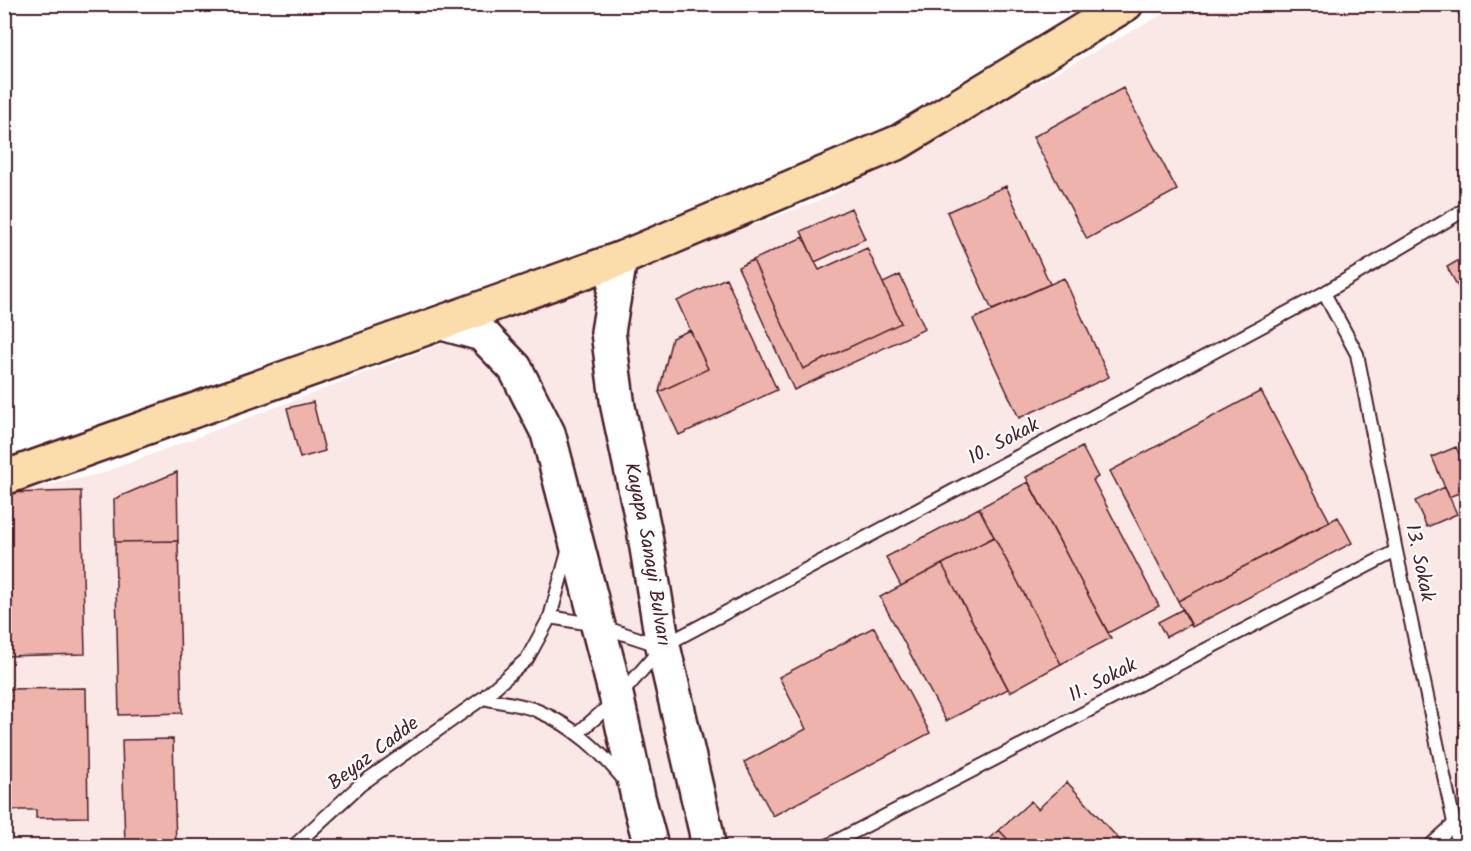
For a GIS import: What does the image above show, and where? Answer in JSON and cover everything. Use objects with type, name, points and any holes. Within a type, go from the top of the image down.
[{"type":"main road","points":[[4,478],[620,259],[899,142],[1126,4]]},
{"type":"main road","name":"Kayapa Sanayi Bulvarı","points":[[620,259],[608,332],[618,407],[644,529],[663,646],[708,846]]},
{"type":"main road","points":[[442,323],[482,334],[515,368],[548,433],[617,699],[651,846]]},
{"type":"lane","name":"10. Sokak","points":[[578,733],[617,699],[663,646],[1324,293],[1467,209]]},
{"type":"lane","name":"13. Sokak","points":[[1324,293],[1357,354],[1458,846]]},
{"type":"lane","name":"Beyaz Cadde","points":[[294,846],[360,785],[483,698],[527,659],[550,617],[574,530]]},
{"type":"lane","name":"11. Sokak","points":[[827,846],[1396,551]]},
{"type":"lane","points":[[550,617],[597,625],[663,646]]},
{"type":"lane","points":[[483,698],[537,710],[578,733],[606,758],[638,797]]},
{"type":"lane","points":[[1430,846],[1454,825]]},
{"type":"shaded area","points":[[1180,5],[1466,5],[1466,846],[5,846],[4,494],[100,474],[825,198]]},
{"type":"building","points":[[1453,4],[1466,4],[1466,26]]},
{"type":"building","points":[[1123,88],[1177,190],[1087,239],[1033,137]]},
{"type":"building","points":[[1006,186],[1050,284],[992,310],[947,212]]},
{"type":"building","points":[[851,208],[865,239],[815,262],[801,231]]},
{"type":"building","points":[[803,237],[819,270],[867,248],[901,323],[803,369],[753,260]]},
{"type":"building","points":[[1466,256],[1466,301],[1447,267]]},
{"type":"building","points":[[753,260],[803,369],[901,323],[883,283],[900,275],[925,329],[794,390],[738,267]]},
{"type":"building","points":[[726,278],[777,390],[679,435],[659,392],[708,369],[677,301]]},
{"type":"building","points":[[1064,278],[1109,377],[1019,418],[973,319]]},
{"type":"building","points":[[690,330],[708,369],[659,392],[672,338]]},
{"type":"building","points":[[1261,391],[1330,522],[1178,601],[1110,471]]},
{"type":"building","points":[[313,402],[325,451],[300,458],[287,408]]},
{"type":"building","points":[[1082,447],[1098,477],[1093,480],[1159,606],[1108,633],[1026,477]]},
{"type":"building","points":[[1456,447],[1466,469],[1466,490],[1449,497],[1432,457]]},
{"type":"building","points":[[177,472],[178,541],[115,542],[114,499]]},
{"type":"building","points":[[1028,482],[1111,638],[1061,664],[979,508]]},
{"type":"building","points":[[1445,487],[1457,514],[1427,527],[1415,501]]},
{"type":"building","points":[[81,491],[85,654],[4,656],[4,493]]},
{"type":"building","points":[[979,508],[994,537],[901,586],[886,557]]},
{"type":"building","points":[[1338,517],[1352,543],[1192,627],[1178,601]]},
{"type":"building","points":[[994,537],[1061,664],[1010,692],[942,564]]},
{"type":"building","points":[[178,541],[182,713],[119,715],[115,542]]},
{"type":"building","points":[[942,564],[1008,689],[946,721],[880,597]]},
{"type":"building","points":[[1183,609],[1191,624],[1166,637],[1158,622]]},
{"type":"building","points":[[874,627],[930,733],[773,816],[744,762],[806,729],[779,677]]},
{"type":"building","points":[[86,688],[88,817],[36,818],[36,810],[10,810],[10,793],[4,793],[4,689]]},
{"type":"building","points":[[173,739],[176,846],[125,846],[122,740]]},
{"type":"building","points":[[1067,782],[1125,846],[1014,846],[999,830],[1031,801],[1038,809]]},
{"type":"building","points":[[999,830],[1014,846],[980,846]]}]
